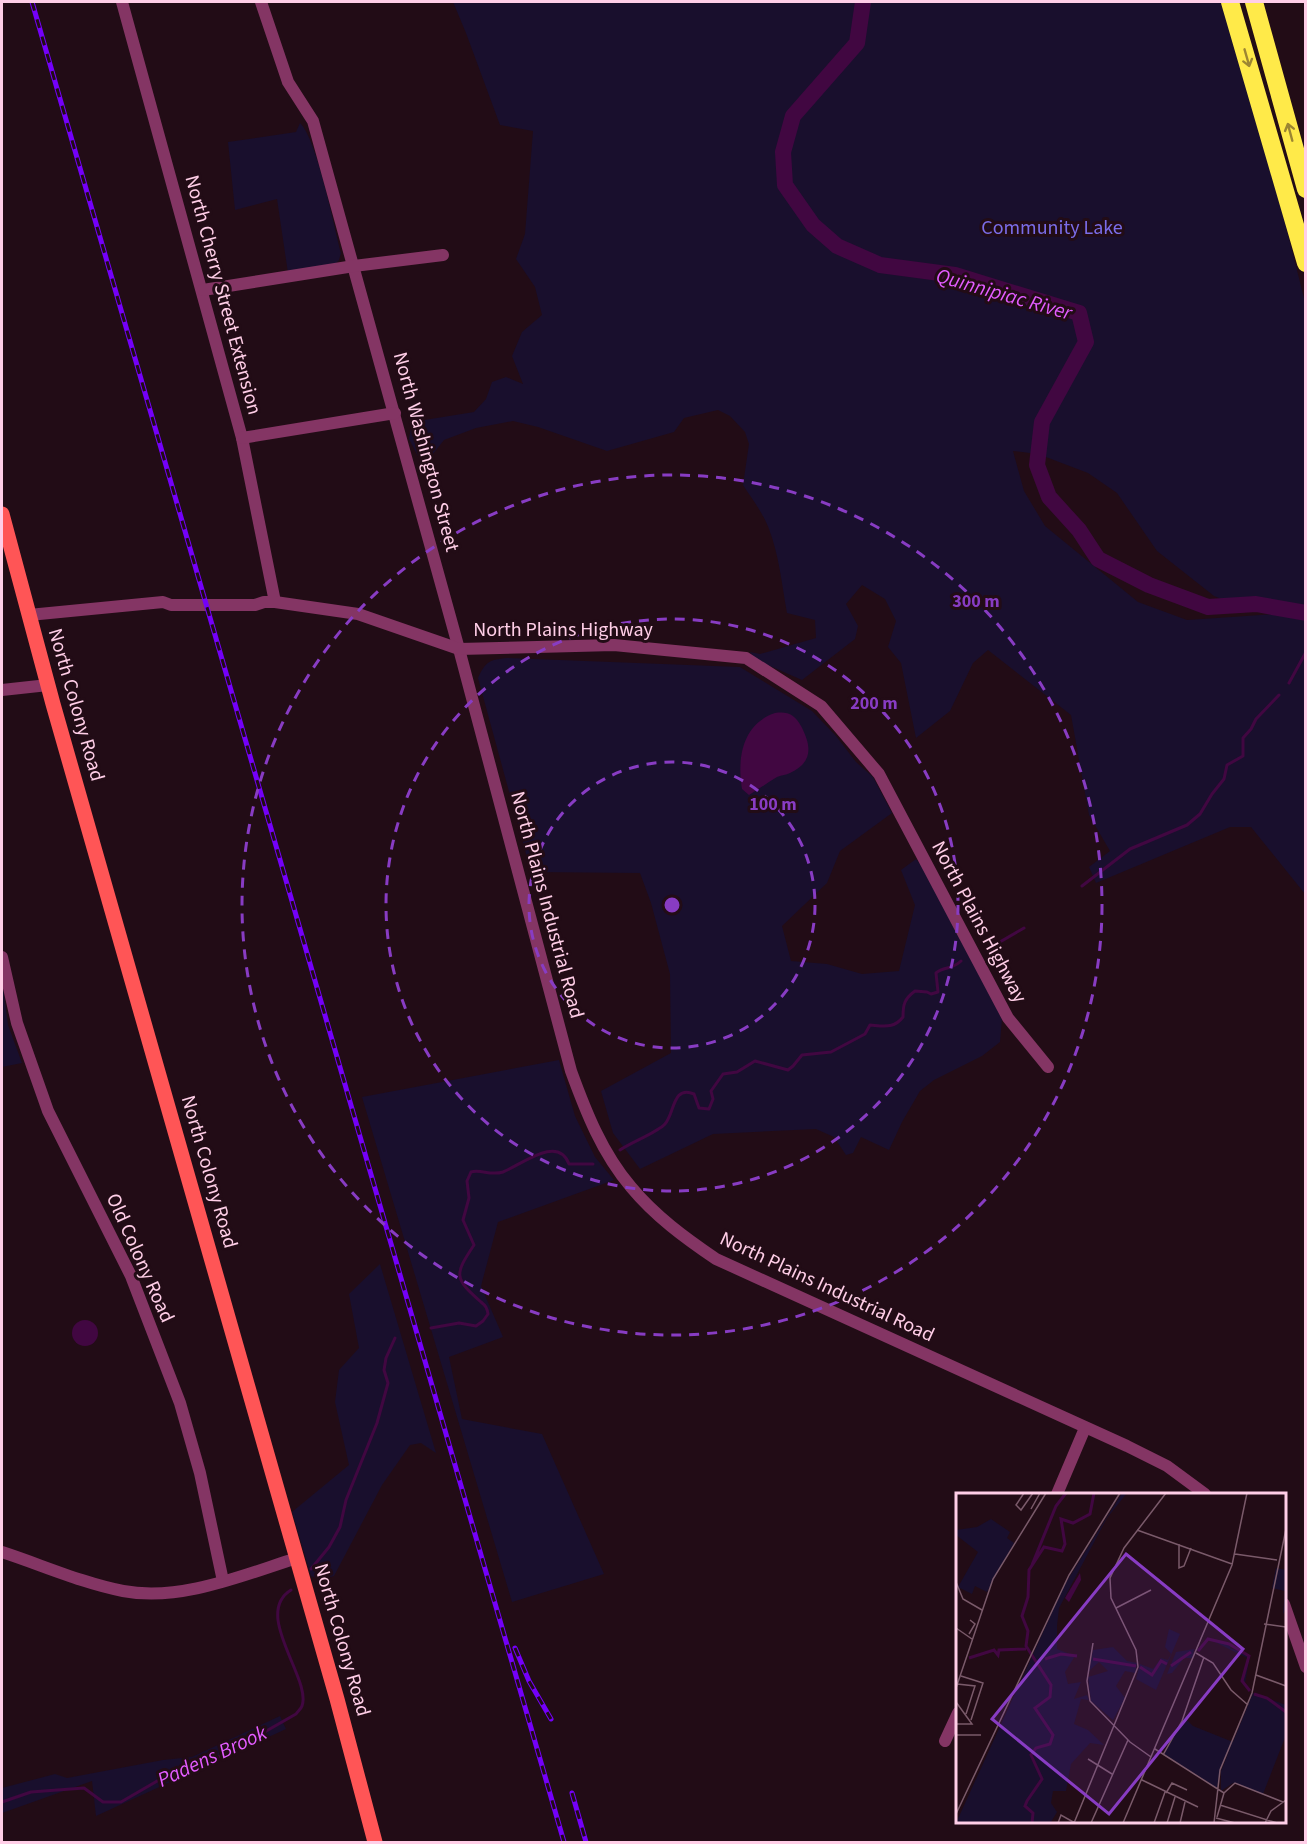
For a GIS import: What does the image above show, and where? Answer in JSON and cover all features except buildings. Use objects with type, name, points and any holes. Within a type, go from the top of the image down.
[{"type":"highway","points":[[1230,2],[1305,263]]},
{"type":"highway","points":[[1254,2],[1305,189]]},
{"type":"main road","name":"North Colony Road","points":[[2,514],[48,685],[337,1699],[375,1842]]},
{"type":"street","name":"North Cherry Street Extension","points":[[122,2],[242,438],[270,602]]},
{"type":"street","name":"North Washington Street","points":[[261,2],[288,82],[313,122],[459,649]]},
{"type":"street","points":[[203,290],[354,266],[443,255]]},
{"type":"street","points":[[242,438],[394,413]]},
{"type":"street","name":"North Plains Highway","points":[[29,615],[163,602],[171,605],[255,605],[270,602],[358,614],[459,649],[614,645],[746,658],[821,706],[879,774],[1008,1018],[1048,1067]]},
{"type":"street","name":"North Plains Industrial Road","points":[[459,649],[571,1071],[591,1123],[606,1152],[630,1186],[681,1235],[716,1259],[1167,1466],[1204,1493]]},
{"type":"street","points":[[2,690],[48,685]]},
{"type":"street","name":"Old Colony Road","points":[[2,957],[17,1023],[48,1111],[131,1276],[180,1403],[200,1473],[223,1581]]},
{"type":"street","points":[[1057,1493],[1085,1428]]},
{"type":"street","points":[[2,1552],[125,1592],[153,1593],[179,1591],[223,1581],[297,1558]]},
{"type":"street","points":[[1286,1610],[1305,1667]]},
{"type":"street","points":[[945,1742],[956,1715]]},
{"type":"green space","name":"Community Lake","points":[[453,2],[1222,2],[1278,195],[1305,302],[1305,894],[1251,827],[1230,827],[1096,883],[1089,867],[1110,851],[1089,815],[1071,715],[988,650],[973,663],[950,711],[916,738],[901,663],[888,647],[896,621],[885,599],[862,585],[846,604],[858,626],[855,639],[802,680],[756,660],[750,652],[760,654],[816,638],[815,620],[787,613],[780,570],[769,529],[764,517],[743,485],[749,444],[745,432],[730,416],[718,410],[684,418],[674,432],[607,451],[538,427],[513,421],[476,428],[444,440],[433,454],[420,460],[409,439],[412,422],[474,412],[486,399],[492,382],[506,377],[523,384],[512,356],[522,332],[542,315],[535,287],[516,259],[525,234],[533,131],[500,125]],"holes":[[[1013,451],[1038,454],[1088,473],[1117,493],[1157,551],[1214,596],[1246,609],[1283,610],[1291,613],[1187,620],[1138,602],[1045,526],[1024,491]]]},
{"type":"green space","points":[[300,123],[313,146],[319,164],[341,253],[334,265],[288,273],[277,199],[235,210],[228,142],[296,132]]},
{"type":"green space","points":[[507,658],[740,667],[812,711],[836,736],[856,762],[873,777],[892,813],[840,851],[827,883],[782,926],[791,961],[827,964],[862,974],[899,971],[915,905],[901,870],[916,859],[925,870],[1002,1019],[1000,1042],[982,1056],[934,1080],[920,1091],[889,1150],[861,1137],[853,1153],[846,1155],[834,1137],[816,1129],[713,1134],[640,1169],[613,1133],[601,1091],[671,1053],[670,974],[651,903],[640,873],[531,872],[478,678],[489,662]]},
{"type":"green space","points":[[2,979],[8,1025],[22,1063],[2,1067]]},
{"type":"green space","points":[[559,1060],[575,1116],[595,1157],[614,1180],[498,1222],[481,1286],[503,1337],[449,1357],[462,1419],[542,1434],[604,1574],[512,1602],[362,1097]]},
{"type":"green space","points":[[380,1264],[436,1453],[421,1443],[410,1445],[382,1485],[334,1576],[320,1580],[311,1576],[292,1512],[349,1465],[335,1402],[339,1370],[359,1348],[349,1294]]},
{"type":"green space","points":[[280,1716],[286,1729],[96,1816],[92,1781],[2,1813],[2,1788],[55,1774],[67,1778],[163,1760],[192,1757]]},
{"type":"shaded area","points":[[775,713],[787,713],[799,722],[807,740],[807,758],[798,769],[777,777],[749,795],[742,789],[740,766],[744,744],[755,725]]},
{"type":"shaded area","points":[[85,1320],[94,1324],[98,1333],[94,1342],[85,1346],[76,1342],[72,1333],[76,1324]]},
{"type":"waterway","name":"Quinnipiac River","points":[[863,2],[857,43],[793,116],[783,152],[785,185],[813,225],[837,246],[880,265],[955,275],[1079,313],[1086,342],[1042,422],[1037,465],[1049,497],[1079,530],[1098,559],[1149,585],[1208,607],[1256,604],[1306,613]]},
{"type":"waterway","name":"Padens Brook","points":[[1289,683],[1306,652]]},
{"type":"waterway","name":"Padens Brook","points":[[1082,886],[1130,849],[1187,825],[1200,814],[1224,779],[1227,765],[1243,756],[1243,738],[1256,719],[1279,695]]},
{"type":"waterway","name":"Padens Brook","points":[[986,950],[1024,928]]},
{"type":"waterway","name":"Padens Brook","points":[[620,1150],[665,1124],[675,1102],[682,1093],[694,1094],[699,1108],[709,1109],[713,1099],[711,1091],[723,1074],[737,1072],[755,1061],[788,1070],[802,1055],[831,1052],[865,1034],[870,1025],[888,1026],[900,1021],[903,1017],[905,1002],[911,994],[915,991],[931,994],[938,992],[936,973],[961,961]]},
{"type":"waterway","name":"Padens Brook","points":[[431,1328],[459,1323],[476,1326],[488,1314],[485,1306],[466,1287],[460,1276],[463,1263],[474,1245],[463,1220],[469,1198],[467,1181],[471,1172],[503,1172],[529,1158],[548,1152],[564,1155],[569,1164],[593,1164]]},
{"type":"waterway","name":"Padens Brook","points":[[311,1569],[329,1547],[340,1527],[346,1500],[377,1423],[388,1383],[384,1370],[386,1358],[395,1338]]},
{"type":"waterway","name":"Padens Brook","points":[[2,1802],[31,1792],[84,1788],[103,1802],[121,1802],[171,1773],[189,1771],[235,1749],[296,1714],[302,1706],[303,1694],[280,1630],[278,1614],[281,1601],[291,1590]]},
{"type":"railway","points":[[32,2],[564,1842]]},
{"type":"railway","points":[[515,1648],[529,1681],[551,1719]]},
{"type":"railway","points":[[572,1793],[586,1842]]}]
